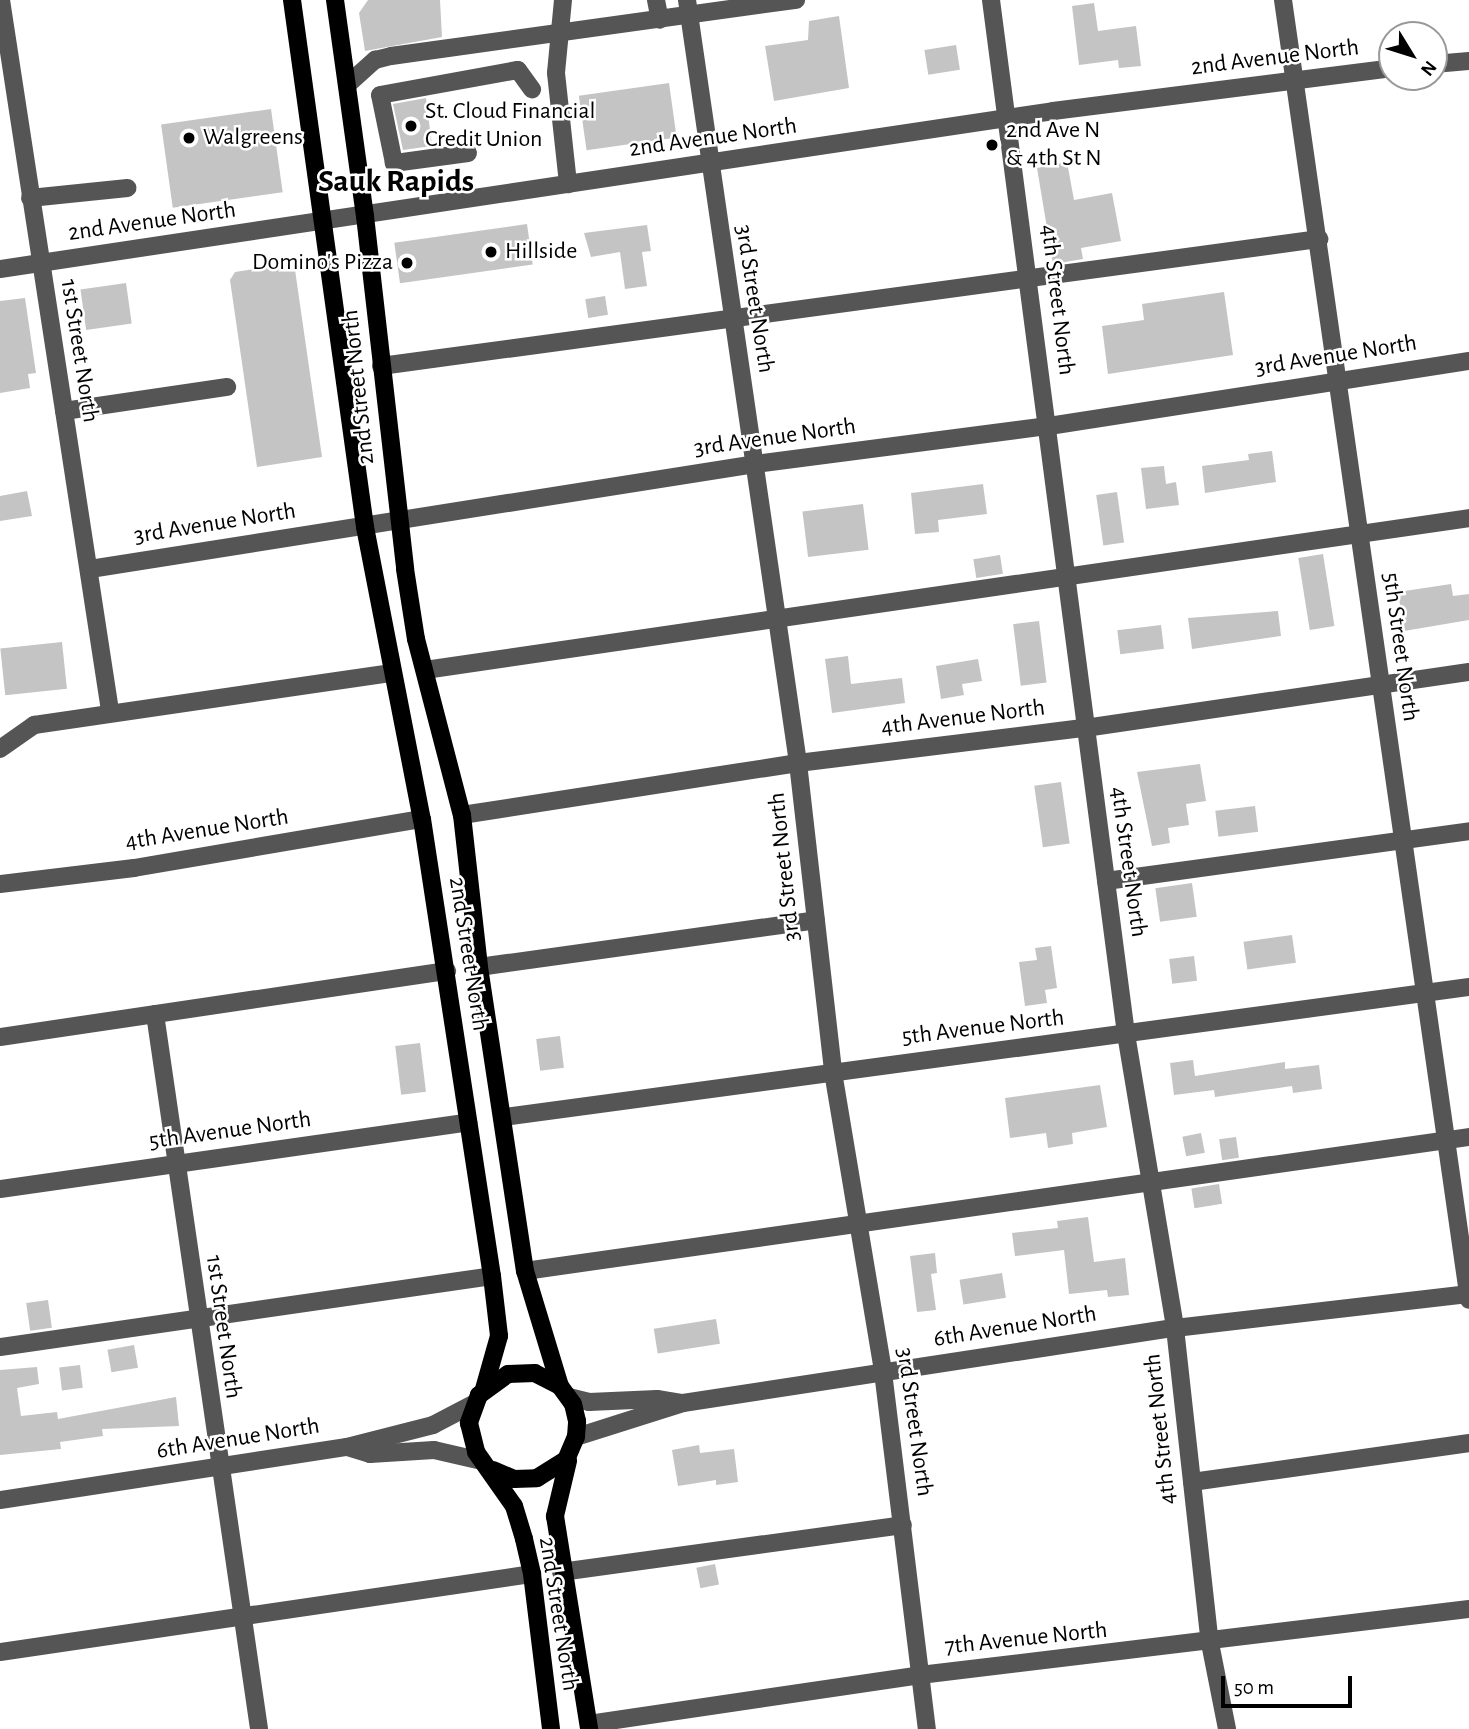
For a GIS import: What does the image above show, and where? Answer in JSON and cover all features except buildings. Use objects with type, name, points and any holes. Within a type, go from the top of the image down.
[{"type":"main road","name":"2nd Street North","points":[[292,0],[326,222],[340,367],[365,527],[390,673],[422,819],[492,1276],[499,1336],[480,1396]]},
{"type":"main road","name":"2nd Street North","points":[[335,0],[365,216],[398,519],[425,670],[462,815],[479,967],[504,1117],[525,1271],[565,1391]]},
{"type":"main road","points":[[574,1443],[557,1468],[537,1478],[514,1479],[487,1466],[470,1433],[480,1396],[508,1374],[535,1373],[565,1391],[578,1420],[574,1443],[555,1498],[561,1572],[589,1727]]},
{"type":"main road","name":"2nd Street North","points":[[487,1466],[514,1506],[532,1574],[551,1729]]},
{"type":"street","name":"1st Street North","points":[[1,0],[8,109],[30,198],[90,569],[110,711]]},
{"type":"street","points":[[563,0],[556,73],[568,184]]},
{"type":"street","points":[[656,0],[660,20]]},
{"type":"street","points":[[347,85],[375,60],[660,20],[688,8],[796,0]]},
{"type":"street","name":"4th Street North","points":[[991,0],[1049,426],[1126,1034],[1175,1328],[1210,1643],[1227,1729]]},
{"type":"street","name":"5th Street North","points":[[1283,0],[1340,380],[1423,994],[1469,1296]]},
{"type":"street","name":"3rd Street North","points":[[688,8],[708,162],[798,763],[833,1072],[883,1372],[927,1729]]},
{"type":"street","points":[[1448,63],[1469,61]]},
{"type":"street","name":"2nd Avenue North","points":[[0,269],[326,222],[708,162],[1294,78],[1378,69]]},
{"type":"street","points":[[468,153],[394,163],[380,95],[518,70],[532,89]]},
{"type":"street","points":[[30,198],[127,188]]},
{"type":"street","points":[[382,366],[1029,275],[1319,239]]},
{"type":"street","name":"3rd Avenue North","points":[[90,569],[755,464],[1049,426],[1469,361]]},
{"type":"street","points":[[64,411],[227,387]]},
{"type":"street","points":[[425,670],[1469,518]]},
{"type":"street","name":"4th Avenue North","points":[[462,815],[798,763],[1086,728],[1469,672]]},
{"type":"street","points":[[0,749],[34,725],[110,711],[390,673]]},
{"type":"street","name":"4th Avenue North","points":[[0,884],[134,868],[422,819]]},
{"type":"street","points":[[1106,881],[1469,831]]},
{"type":"street","points":[[479,967],[816,920]]},
{"type":"street","points":[[0,1037],[447,971]]},
{"type":"street","name":"5th Avenue North","points":[[504,1117],[1469,987]]},
{"type":"street","name":"1st Street North","points":[[155,1014],[217,1467],[259,1729]]},
{"type":"street","name":"5th Avenue North","points":[[0,1189],[468,1122]]},
{"type":"street","points":[[525,1271],[859,1222],[1151,1185],[1469,1137]]},
{"type":"street","points":[[0,1347],[492,1276]]},
{"type":"street","name":"6th Avenue North","points":[[565,1391],[589,1402],[657,1399],[683,1403],[1175,1328],[1469,1296]]},
{"type":"street","points":[[347,1447],[433,1425],[480,1396]]},
{"type":"street","points":[[574,1443],[683,1403]]},
{"type":"street","points":[[1192,1482],[1469,1443]]},
{"type":"street","name":"6th Avenue North","points":[[0,1500],[347,1447],[370,1454],[434,1450],[487,1466]]},
{"type":"street","points":[[561,1572],[903,1525]]},
{"type":"street","points":[[0,1652],[532,1574]]},
{"type":"street","name":"7th Avenue North","points":[[589,1727],[920,1675],[1210,1643],[1469,1609]]},
{"type":"place","name":"St. Cloud Financial Credit Union","points":[[411,126]]},
{"type":"place","name":"Walgreens","points":[[189,138]]},
{"type":"place","name":"2nd Ave N & 4th St N","points":[[992,145]]},
{"type":"place","name":"Hillside","points":[[491,252]]},
{"type":"place","name":"Domino's Pizza","points":[[407,263]]},
{"type":"district","name":"Sauk Rapids","points":[[396,181]]}]
